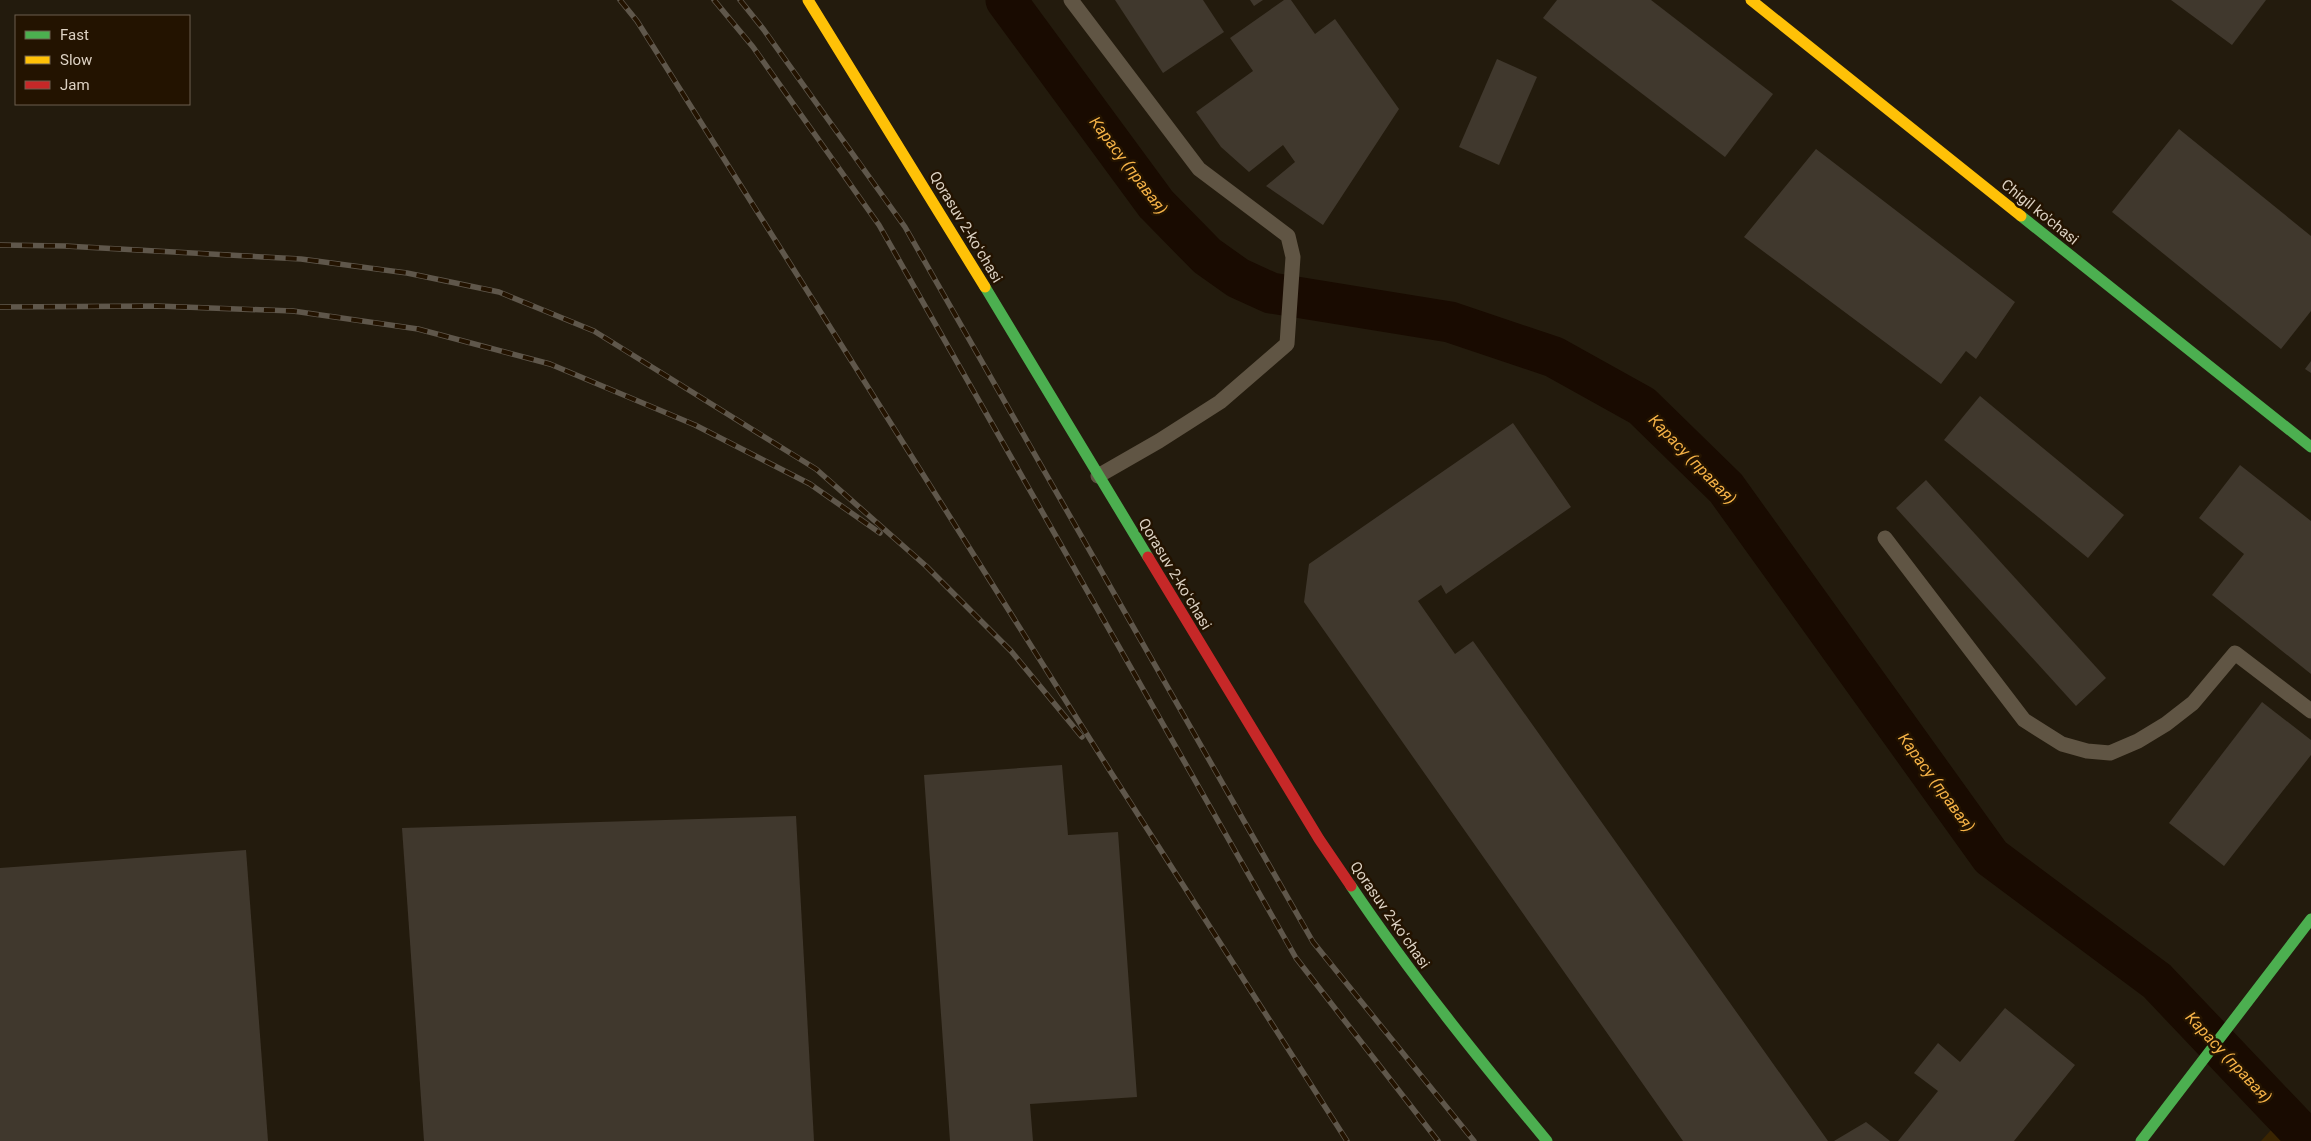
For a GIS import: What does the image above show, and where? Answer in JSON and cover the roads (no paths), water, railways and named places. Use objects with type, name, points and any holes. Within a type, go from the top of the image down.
[{"type":"street","name":"Qorasuv 2-koʻchasi","points":[[808,0],[907,158],[1319,839],[1393,948],[1465,1043],[1547,1141]]},
{"type":"street","name":"Chigil ko'chasi","points":[[1751,0],[2311,447]]},
{"type":"street","points":[[2141,1141],[2311,918]]},
{"type":"lane","points":[[1070,0],[1199,169],[1288,236],[1293,257],[1287,344],[1220,402],[1159,441],[1098,476]]},
{"type":"lane","points":[[1885,538],[2024,720],[2062,744],[2087,751],[2110,753],[2138,741],[2166,724],[2193,703],[2235,653],[2311,711]]},
{"type":"waterway","name":"Карасу (правая)","points":[[1006,0],[1156,204],[1207,256],[1238,278],[1271,293],[1450,322],[1554,357],[1642,406],[1726,488],[1991,857],[2157,981],[2309,1141]]},
{"type":"railway","points":[[620,0],[637,21],[1112,774],[1347,1141]]},
{"type":"railway","points":[[714,0],[753,47],[879,225],[1296,958],[1438,1141]]},
{"type":"railway","points":[[740,0],[764,30],[905,227],[1313,942],[1474,1141]]},
{"type":"railway","points":[[0,245],[65,246],[301,259],[407,273],[499,292],[594,331],[816,469],[926,566],[1011,651],[1082,737]]},
{"type":"railway","points":[[0,307],[157,306],[293,311],[418,329],[550,364],[695,425],[810,484],[880,533]]}]
